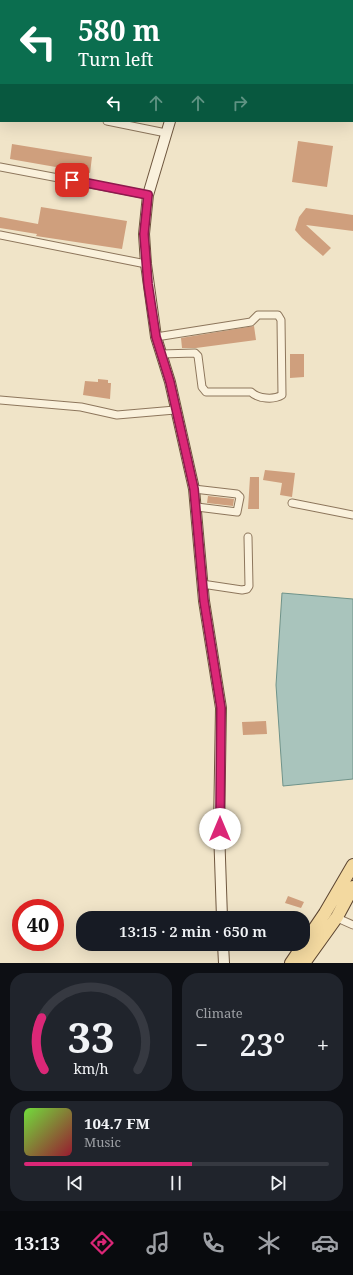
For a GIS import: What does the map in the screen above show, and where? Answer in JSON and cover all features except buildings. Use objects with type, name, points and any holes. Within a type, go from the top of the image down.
[{"type":"main road","points":[[291,963],[325,913],[353,865]]},
{"type":"main road","points":[[304,963],[337,917],[353,887]]},
{"type":"street","points":[[112,122],[166,133]]},
{"type":"street","points":[[170,122],[148,195],[144,234],[146,264],[156,337],[170,382],[175,410],[188,457],[197,507],[204,601],[221,708],[219,815],[222,911]]},
{"type":"street","points":[[0,167],[148,195]]},
{"type":"street","points":[[0,235],[146,264]]},
{"type":"street","points":[[156,337],[251,322],[258,315],[278,315],[281,320],[282,395],[278,397],[262,397],[251,392],[206,392],[202,387],[198,356],[195,353],[161,354]]},
{"type":"street","points":[[0,400],[81,407],[117,415],[175,410]]},
{"type":"street","points":[[194,489],[237,494],[240,497],[237,512],[197,507]]},
{"type":"street","points":[[292,503],[353,515]]},
{"type":"street","points":[[202,584],[242,590],[247,589],[249,586],[248,537]]},
{"type":"street","points":[[325,913],[353,925]]},
{"type":"street","points":[[223,951],[224,963]]},
{"type":"water","points":[[282,593],[353,599],[353,779],[283,786],[276,685]]},
{"type":"route","points":[[72,180],[148,195],[144,234],[148,284],[156,337],[170,382],[175,410],[188,457],[194,489],[197,507],[204,601],[221,708],[219,764],[220,829]]}]
